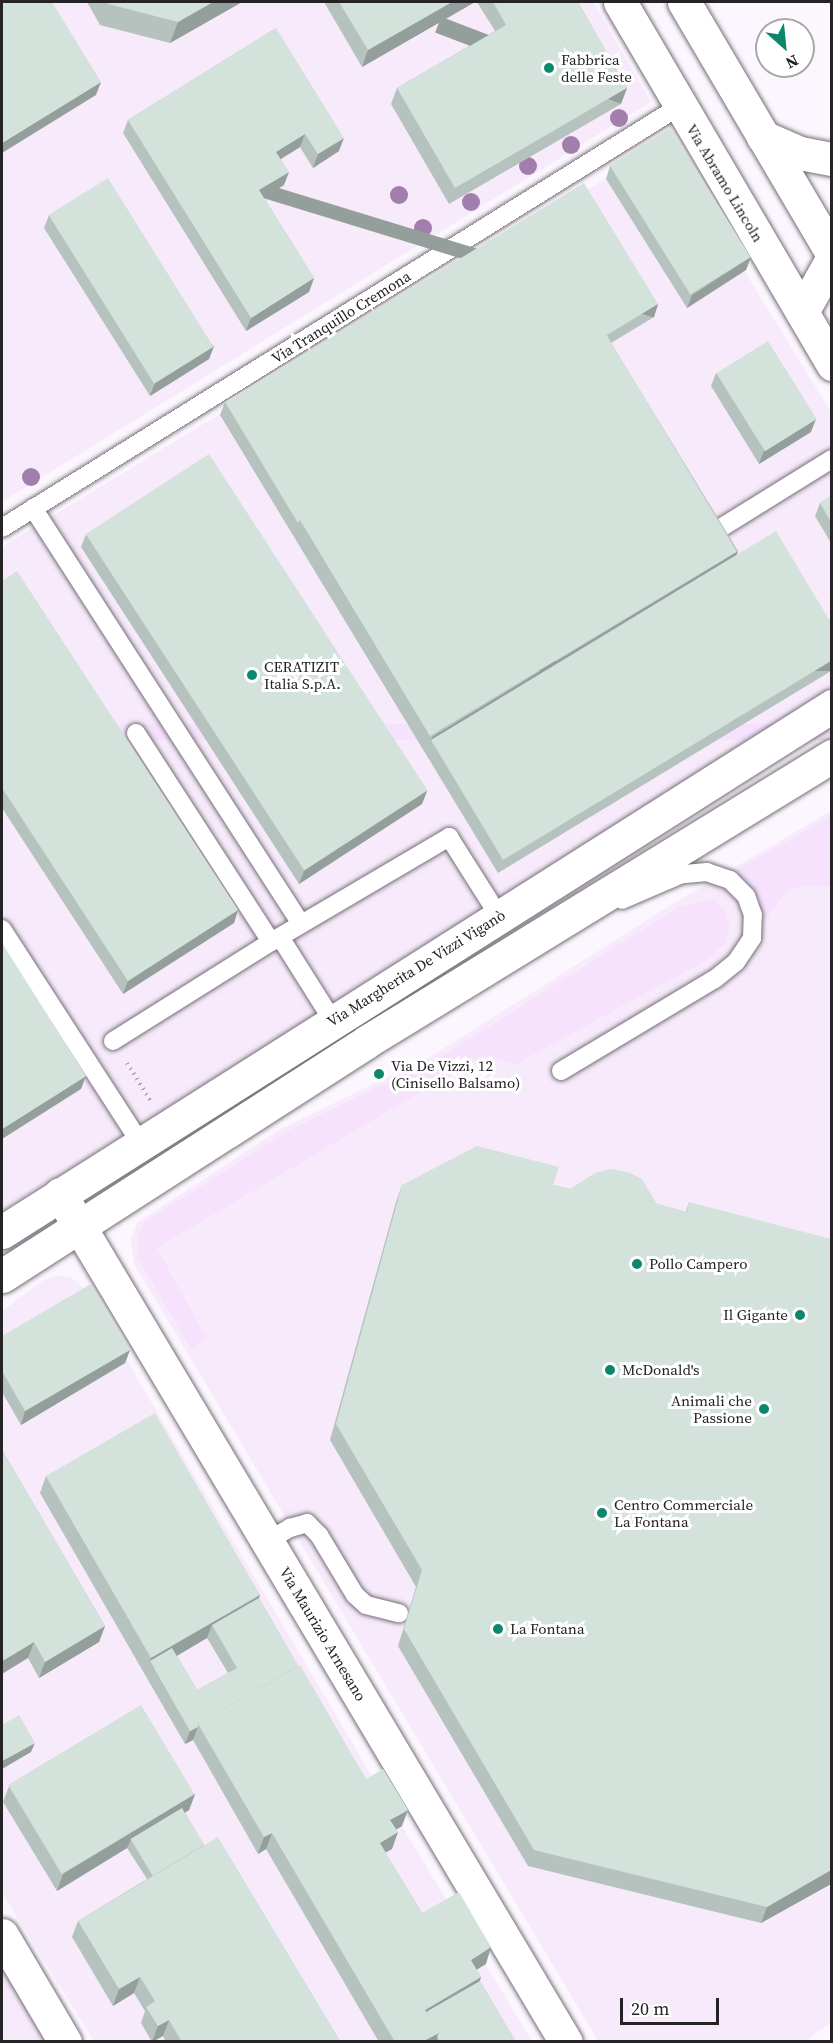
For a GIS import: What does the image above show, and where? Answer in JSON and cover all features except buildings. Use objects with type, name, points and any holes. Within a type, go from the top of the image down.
[{"type":"street","name":"Via Abramo Lincoln","points":[[620,2],[831,364]]},
{"type":"street","points":[[684,2],[831,253]]},
{"type":"street","points":[[763,137],[800,153],[831,159]]},
{"type":"street","points":[[802,312],[831,260]]},
{"type":"street","name":"Via Margherita De Vizzi Viganò","points":[[2,1232],[153,1134],[831,706]]},
{"type":"street","points":[[2,1276],[366,1042],[831,756]]},
{"type":"street","points":[[776,789],[831,770]]},
{"type":"street","name":"Via Maurizio Arnesano","points":[[60,1194],[566,2042]]},
{"type":"street","points":[[2,1935],[65,2042]]},
{"type":"lane","name":"Via Tranquillo Cremona","points":[[2,528],[680,106]]},
{"type":"lane","points":[[719,529],[831,459]]},
{"type":"lane","points":[[33,508],[301,924]]},
{"type":"lane","points":[[136,733],[275,940],[333,1021]]},
{"type":"lane","points":[[113,1041],[301,924],[449,837],[499,916]]},
{"type":"lane","points":[[538,937],[682,874],[707,872],[730,880],[746,896],[753,915],[752,939],[736,962],[715,979],[561,1071]]},
{"type":"lane","points":[[2,928],[153,1134]]},
{"type":"lane","points":[[268,1541],[290,1528],[307,1523],[319,1535],[355,1595],[366,1605],[399,1612]]},
{"type":"path","points":[[113,1041],[153,1134]]},
{"type":"shaded area","points":[[2,2],[593,2],[651,102],[2,502]]},
{"type":"shaded area","points":[[665,142],[831,412],[831,696],[2,1211],[2,547]]},
{"type":"shaded area","points":[[2,724],[831,724],[831,740],[2,740]]},
{"type":"shaded area","name":"Centro Commerciale La Fontana","points":[[831,811],[831,2022],[806,2041],[598,2041],[134,1264],[131,1240],[137,1223],[279,1130],[435,1054],[671,905]]},
{"type":"shaded area","points":[[831,816],[831,886],[803,885],[787,891],[764,920],[760,903],[750,885],[732,873]]},
{"type":"shaded area","points":[[713,899],[725,910],[730,925],[726,943],[708,959],[516,1064],[481,1056],[157,1248],[207,1339],[191,1349],[137,1256],[137,1238],[145,1222],[288,1131],[447,1053],[680,906]]},
{"type":"shaded area","points":[[58,1275],[72,1278],[91,1295],[140,1383],[377,1785],[532,2041],[94,2041],[2,1893],[2,1311],[42,1281]]},
{"type":"shaded area","points":[[2,1968],[45,2041],[2,2041]]},
{"type":"place","name":"Fabbrica delle Feste","points":[[549,68]]},
{"type":"place","name":"CERATIZIT Italia S.p.A.","points":[[252,675]]},
{"type":"place","name":"Via De Vizzi, 12 (Cinisello Balsamo)","points":[[379,1074]]},
{"type":"place","name":"Pollo Campero","points":[[637,1264]]},
{"type":"place","name":"Il Gigante","points":[[800,1315]]},
{"type":"place","name":"McDonald's","points":[[610,1370]]},
{"type":"place","name":"Animali che Passione","points":[[764,1409]]},
{"type":"place","name":"Centro Commerciale La Fontana","points":[[602,1513]]},
{"type":"place","name":"La Fontana","points":[[498,1629]]}]
